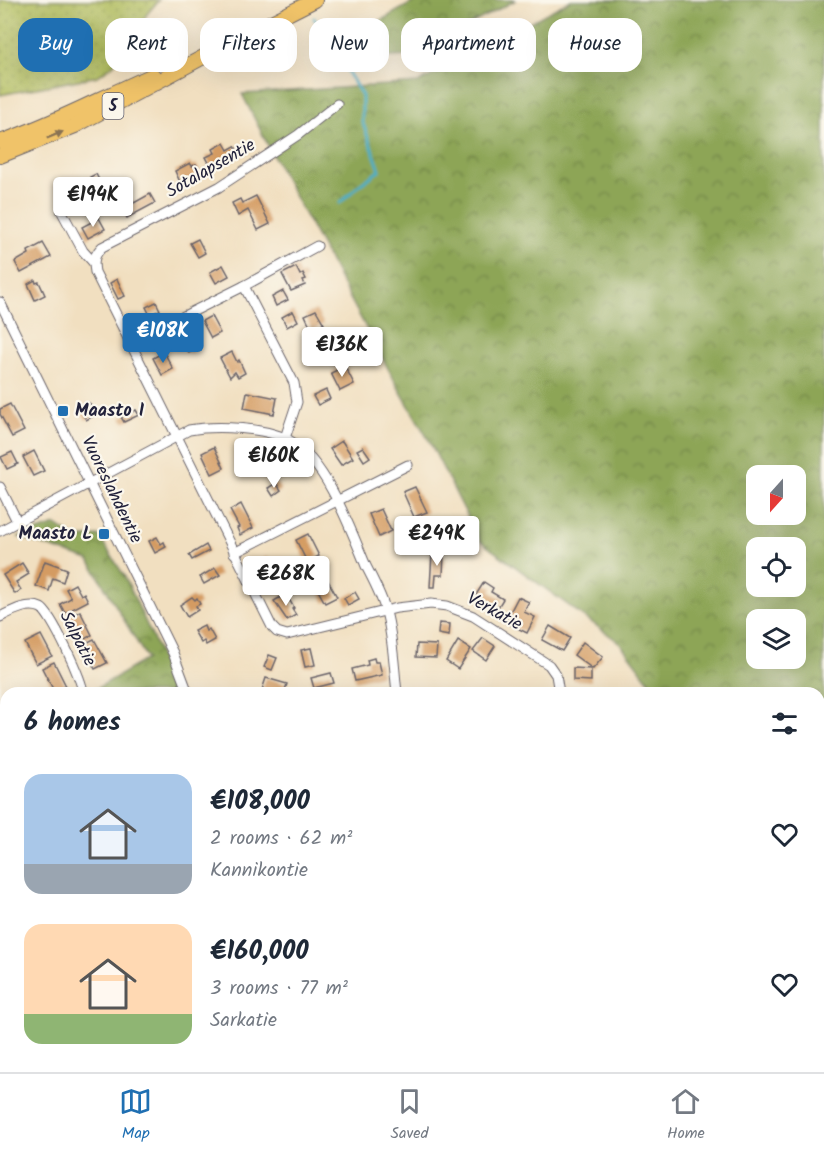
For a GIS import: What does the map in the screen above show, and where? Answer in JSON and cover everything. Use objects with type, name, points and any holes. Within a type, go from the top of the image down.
[{"type":"highway","name":"5","points":[[279,18],[315,0]]},
{"type":"highway","name":"5","points":[[0,142],[27,133],[200,56]]},
{"type":"highway","name":"5","points":[[0,156],[75,126],[200,59]]},
{"type":"street","name":"Sotalapsentie","points":[[95,258],[102,247],[227,182],[298,135],[337,104]]},
{"type":"street","points":[[80,188],[65,198],[62,212],[83,251],[95,258],[95,272],[104,294],[272,627],[277,632],[287,635],[386,611]]},
{"type":"street","points":[[130,343],[244,286],[317,246]]},
{"type":"street","points":[[244,286],[294,383],[297,402],[285,438]]},
{"type":"street","name":"Vuoreslahdentie","points":[[0,302],[173,653],[186,687]]},
{"type":"street","points":[[0,531],[189,430],[205,427],[231,428],[285,438],[304,452],[318,468],[338,501],[386,611],[396,687]]},
{"type":"street","points":[[234,553],[408,465]]},
{"type":"street","points":[[0,488],[17,521]]},
{"type":"street","name":"Verkatie","points":[[386,611],[431,604],[447,606],[466,613],[549,664],[556,675],[557,687]]},
{"type":"street","name":"Salpatie","points":[[0,617],[26,607],[40,608],[50,616],[81,687]]},
{"type":"green space","points":[[0,0],[159,0],[145,18],[105,18],[105,71],[98,76],[0,95]]},
{"type":"green space","points":[[417,0],[516,0],[482,18],[401,18],[401,56],[389,57],[389,18],[385,18]]},
{"type":"green space","points":[[571,0],[824,0],[824,687],[653,687],[620,643],[480,541],[427,437],[281,171],[242,94],[418,83],[438,72],[536,72],[536,19]]},
{"type":"green space","points":[[56,525],[75,538],[99,536],[125,577],[157,647],[171,687],[99,687],[147,659],[89,560],[19,537]]},
{"type":"building","points":[[224,143],[228,150],[235,146],[240,156],[213,170],[206,157],[215,153],[213,149]]},
{"type":"building","points":[[190,163],[192,166],[196,164],[201,174],[181,184],[175,171]]},
{"type":"building","points":[[96,174],[104,196],[97,200],[88,184],[93,182],[90,177]]},
{"type":"building","points":[[150,194],[155,203],[127,218],[120,203],[131,197],[134,203]]},
{"type":"building","points":[[256,196],[270,224],[258,230],[248,210],[238,216],[232,203],[240,199],[242,203]]},
{"type":"building","points":[[99,218],[105,229],[88,238],[82,227]]},
{"type":"building","points":[[198,239],[205,253],[198,257],[190,243]]},
{"type":"building","points":[[43,243],[51,257],[21,273],[15,262],[29,254],[28,251]]},
{"type":"building","points":[[223,265],[229,276],[216,283],[210,272]]},
{"type":"building","points":[[296,267],[300,275],[303,273],[306,279],[303,280],[305,285],[291,291],[282,274]]},
{"type":"building","points":[[117,279],[125,296],[118,299],[110,283]]},
{"type":"building","points":[[35,280],[36,283],[39,282],[45,295],[35,300],[28,284]]},
{"type":"building","points":[[283,291],[288,300],[276,306],[272,297]]},
{"type":"building","points":[[156,302],[160,310],[150,315],[146,307]]},
{"type":"building","points":[[316,310],[324,324],[312,330],[305,315]]},
{"type":"building","points":[[293,311],[298,321],[287,327],[282,317]]},
{"type":"building","points":[[211,316],[220,333],[211,338],[202,321]]},
{"type":"building","points":[[190,336],[197,349],[189,353],[183,340]]},
{"type":"building","points":[[323,337],[331,360],[321,365],[310,343]]},
{"type":"building","points":[[164,352],[173,369],[162,375],[153,358]]},
{"type":"building","points":[[232,352],[245,373],[238,377],[235,372],[230,377],[220,358]]},
{"type":"building","points":[[345,366],[354,384],[340,391],[331,373]]},
{"type":"building","points":[[326,390],[330,399],[318,405],[313,396]]},
{"type":"building","points":[[247,392],[277,398],[274,414],[244,408]]},
{"type":"building","points":[[89,403],[96,415],[86,420],[80,408]]},
{"type":"building","points":[[10,404],[24,431],[12,437],[0,414],[0,409]]},
{"type":"building","points":[[136,410],[139,415],[124,422],[121,417]]},
{"type":"building","points":[[342,441],[353,458],[341,465],[330,449]]},
{"type":"building","points":[[214,447],[224,468],[212,474],[202,453]]},
{"type":"building","points":[[363,447],[370,457],[364,461],[357,450]]},
{"type":"building","points":[[34,451],[44,471],[33,476],[23,457]]},
{"type":"building","points":[[12,452],[18,464],[7,469],[1,457]]},
{"type":"building","points":[[276,483],[281,490],[273,496],[268,488]]},
{"type":"building","points":[[415,487],[427,512],[414,517],[403,492]]},
{"type":"building","points":[[241,504],[253,528],[240,535],[237,528],[239,527],[230,510]]},
{"type":"building","points":[[381,509],[391,531],[379,537],[369,514]]},
{"type":"building","points":[[308,534],[319,556],[307,562],[296,540]]},
{"type":"building","points":[[157,537],[161,544],[164,542],[166,547],[155,553],[149,541]]},
{"type":"building","points":[[206,545],[209,551],[192,560],[189,555]]},
{"type":"building","points":[[432,553],[444,554],[443,575],[436,575],[435,587],[430,587]]},
{"type":"building","points":[[267,557],[279,579],[267,585],[256,563]]},
{"type":"building","points":[[45,561],[67,569],[63,582],[53,578],[49,591],[36,586]]},
{"type":"building","points":[[22,563],[29,574],[16,582],[21,590],[15,594],[3,575]]},
{"type":"building","points":[[215,568],[220,575],[204,584],[200,577]]},
{"type":"building","points":[[325,575],[337,597],[325,603],[313,581]]},
{"type":"building","points":[[484,582],[493,588],[491,592],[503,599],[495,612],[474,598]]},
{"type":"building","points":[[75,584],[81,595],[84,593],[88,601],[65,613],[60,604],[71,598],[66,589]]},
{"type":"building","points":[[355,592],[359,599],[348,605],[344,598]]},
{"type":"building","points":[[286,594],[296,615],[287,620],[274,601]]},
{"type":"building","points":[[192,597],[195,600],[197,598],[200,604],[196,606],[198,610],[187,617],[180,605]]},
{"type":"building","points":[[518,597],[529,602],[524,612],[535,617],[527,633],[505,622]]},
{"type":"building","points":[[80,611],[92,635],[81,641],[68,617]]},
{"type":"building","points":[[439,623],[450,624],[449,636],[438,634]]},
{"type":"building","points":[[204,626],[206,631],[209,629],[215,640],[206,645],[204,641],[201,643],[194,631]]},
{"type":"building","points":[[550,626],[570,638],[562,651],[542,640]]},
{"type":"building","points":[[41,635],[52,656],[36,664],[25,643]]},
{"type":"building","points":[[483,638],[495,646],[486,660],[473,651]]},
{"type":"building","points":[[94,639],[107,663],[95,669],[82,645]]},
{"type":"building","points":[[458,641],[471,649],[458,669],[446,661]]},
{"type":"building","points":[[583,642],[603,657],[593,669],[574,655]]},
{"type":"building","points":[[417,644],[437,645],[436,658],[416,657]]},
{"type":"building","points":[[311,648],[315,665],[305,667],[301,650]]},
{"type":"building","points":[[269,655],[277,658],[272,670],[264,667]]},
{"type":"building","points":[[374,658],[375,662],[379,662],[382,675],[355,681],[352,669],[368,665],[367,660]]},
{"type":"building","points":[[54,662],[66,686],[52,687],[42,668]]},
{"type":"building","points":[[573,668],[591,669],[591,681],[573,680]]},
{"type":"building","points":[[331,673],[334,683],[314,687],[311,678]]},
{"type":"building","points":[[266,678],[287,684],[286,687],[263,687]]},
{"type":"waterway","points":[[340,203],[380,170],[362,121],[362,96],[348,72]]},
{"type":"place","name":"Maasto I","points":[[63,411]]},
{"type":"place","name":"Maasto L","points":[[104,534]]}]
